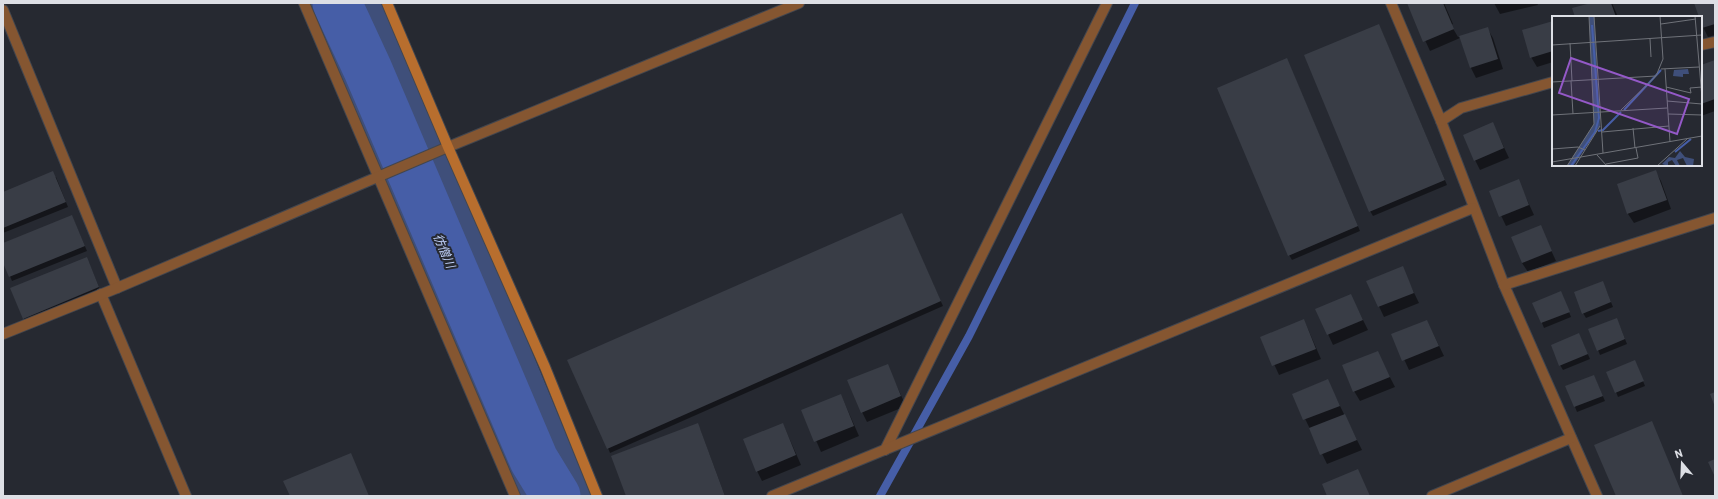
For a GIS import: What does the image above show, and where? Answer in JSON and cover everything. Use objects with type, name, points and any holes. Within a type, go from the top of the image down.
[{"type":"street","points":[[304,3],[515,496]]},
{"type":"street","points":[[388,3],[448,147],[545,367],[597,496]]},
{"type":"street","points":[[3,334],[117,288],[448,147],[799,3]]},
{"type":"street","points":[[885,450],[1107,3]]},
{"type":"street","points":[[1391,3],[1440,121],[1504,286],[1597,496]]},
{"type":"street","points":[[3,10],[117,288]]},
{"type":"street","points":[[1702,45],[1715,42]]},
{"type":"street","points":[[1440,121],[1461,108],[1552,82]]},
{"type":"street","points":[[772,496],[1473,208]]},
{"type":"street","points":[[1504,286],[1715,218]]},
{"type":"street","points":[[102,294],[186,496]]},
{"type":"street","points":[[1432,496],[1571,438]]},
{"type":"shaded area","points":[[304,3],[387,3],[592,496],[515,496]]},
{"type":"building","points":[[1407,3],[1443,3],[1454,29],[1423,42]]},
{"type":"building","points":[[1591,3],[1611,3],[1616,16],[1575,16],[1572,8]]},
{"type":"building","points":[[1694,3],[1715,3],[1715,24],[1702,28],[1702,16],[1699,16]]},
{"type":"building","points":[[1552,21],[1552,51],[1530,58],[1522,30]]},
{"type":"building","points":[[1379,24],[1445,180],[1369,212],[1304,55]]},
{"type":"building","points":[[1488,27],[1498,59],[1470,68],[1459,36]]},
{"type":"building","points":[[1287,58],[1358,226],[1288,256],[1217,88]]},
{"type":"building","points":[[1715,60],[1715,99],[1702,104],[1702,65]]},
{"type":"building","points":[[1493,122],[1504,148],[1474,161],[1463,135]]},
{"type":"building","points":[[1656,170],[1667,200],[1627,214],[1617,184]]},
{"type":"building","points":[[53,171],[66,202],[3,228],[3,192]]},
{"type":"building","points":[[1519,179],[1529,205],[1499,217],[1489,191]]},
{"type":"building","points":[[902,213],[941,301],[607,449],[567,360]]},
{"type":"building","points":[[72,215],[85,246],[9,277],[3,263],[3,243]]},
{"type":"building","points":[[1541,225],[1552,251],[1522,263],[1511,237]]},
{"type":"building","points":[[87,257],[99,287],[23,319],[10,288]]},
{"type":"building","points":[[1403,266],[1414,293],[1378,307],[1366,281]]},
{"type":"building","points":[[1603,281],[1611,302],[1582,314],[1574,292]]},
{"type":"building","points":[[1561,291],[1570,312],[1541,323],[1532,303]]},
{"type":"building","points":[[1351,294],[1363,320],[1327,335],[1315,309]]},
{"type":"building","points":[[1617,318],[1625,339],[1597,351],[1588,329]]},
{"type":"building","points":[[1304,319],[1316,349],[1272,366],[1260,337]]},
{"type":"building","points":[[1427,320],[1439,346],[1402,361],[1391,334]]},
{"type":"building","points":[[1579,333],[1588,354],[1559,366],[1551,345]]},
{"type":"building","points":[[1378,351],[1390,377],[1353,392],[1342,365]]},
{"type":"building","points":[[1635,360],[1644,381],[1615,393],[1606,372]]},
{"type":"building","points":[[888,364],[901,396],[861,413],[847,380]]},
{"type":"building","points":[[1594,375],[1603,396],[1574,407],[1565,386]]},
{"type":"building","points":[[1328,379],[1340,406],[1303,420],[1292,394]]},
{"type":"building","points":[[1715,392],[1715,407],[1710,394]]},
{"type":"building","points":[[841,394],[854,426],[814,442],[801,410]]},
{"type":"building","points":[[1345,414],[1357,440],[1320,455],[1309,428]]},
{"type":"building","points":[[1652,421],[1683,496],[1616,496],[1594,445]]},
{"type":"building","points":[[698,423],[725,496],[626,496],[611,456]]},
{"type":"building","points":[[783,423],[796,455],[756,472],[743,439]]},
{"type":"building","points":[[351,453],[369,496],[290,496],[283,481]]},
{"type":"building","points":[[1715,459],[1715,477],[1708,462]]},
{"type":"building","points":[[1358,469],[1370,496],[1327,496],[1322,484]]},
{"type":"waterway","name":"彷僧川","points":[[337,3],[368,70],[534,460],[556,496]]},
{"type":"waterway","points":[[880,496],[969,336],[1135,3]]}]
